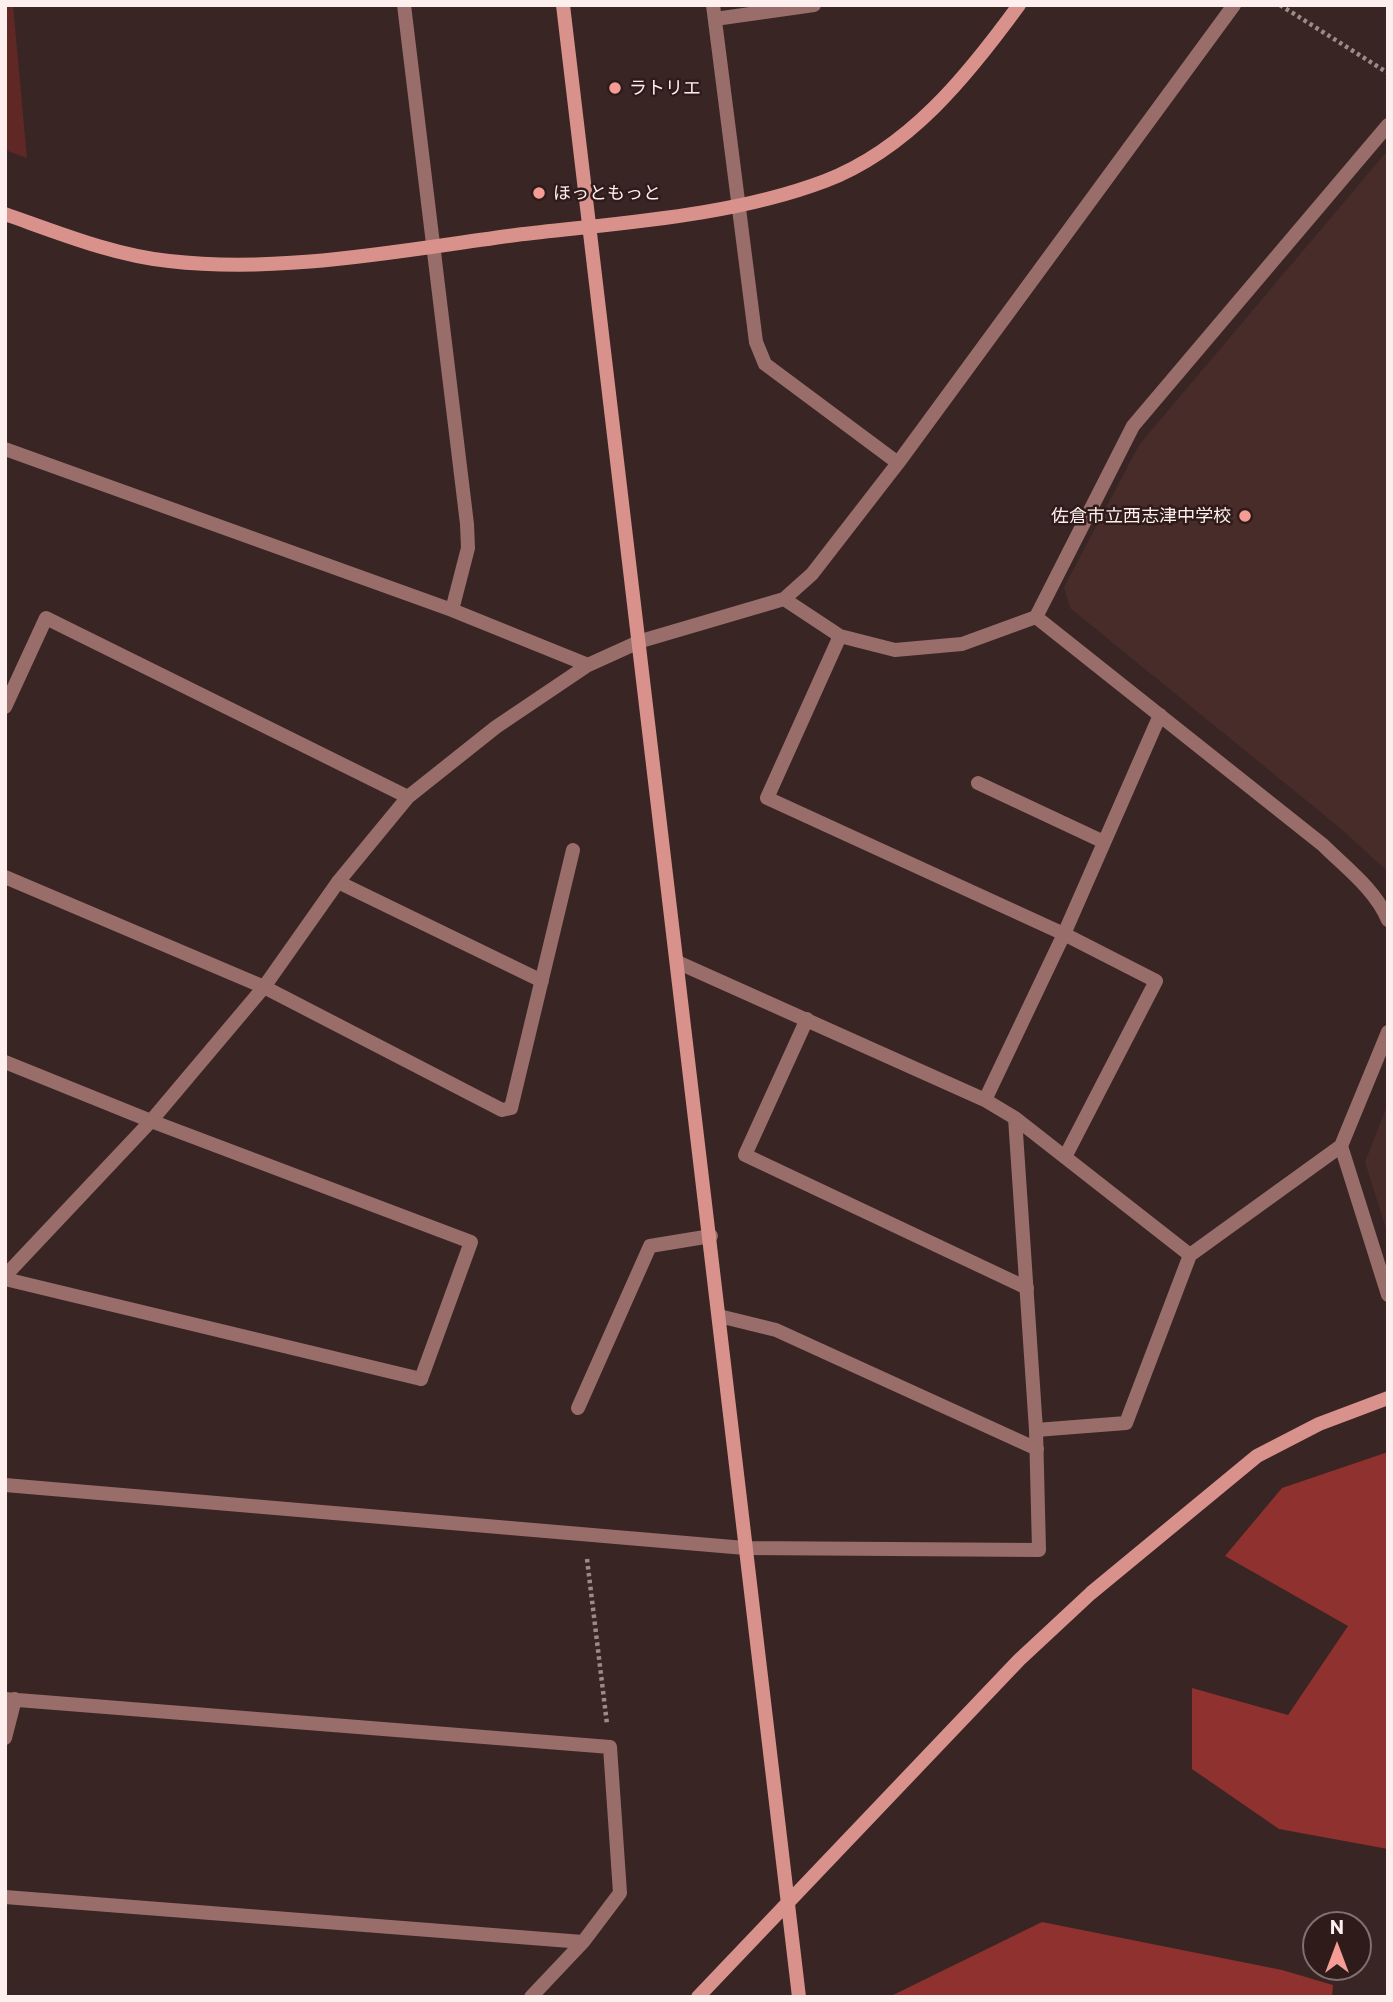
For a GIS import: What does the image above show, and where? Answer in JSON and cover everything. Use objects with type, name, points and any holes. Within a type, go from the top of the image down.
[{"type":"street","points":[[404,5],[467,524],[468,548],[452,610]]},
{"type":"street","points":[[563,5],[641,640],[799,1997]]},
{"type":"street","points":[[814,5],[714,12],[741,205],[756,342],[765,364],[898,464]]},
{"type":"street","points":[[5,214],[96,246],[167,261],[234,266],[434,246],[741,205],[826,180],[880,151],[961,83],[1019,5]]},
{"type":"street","points":[[5,1062],[151,1121],[471,1242],[421,1379],[5,1277],[151,1121],[264,987],[338,882],[408,797],[496,727],[589,665],[641,640],[784,599],[812,573],[898,464],[1234,5]]},
{"type":"street","points":[[784,599],[840,636],[895,650],[962,645],[1036,617],[1133,426],[1388,125]]},
{"type":"street","points":[[5,449],[452,610],[589,665]]},
{"type":"street","points":[[1036,617],[1323,845],[1364,885],[1382,906],[1388,920]]},
{"type":"street","points":[[5,708],[9,688],[46,618],[408,797]]},
{"type":"street","points":[[840,636],[768,798],[1065,934],[1156,981],[1065,1157]]},
{"type":"street","points":[[985,1100],[1065,934],[1160,715]]},
{"type":"street","points":[[978,783],[1104,842]]},
{"type":"street","points":[[5,877],[264,987],[502,1110],[511,1108],[573,850]]},
{"type":"street","points":[[338,882],[542,981]]},
{"type":"street","points":[[677,962],[985,1100],[1015,1118],[1190,1255]]},
{"type":"street","points":[[807,1019],[745,1155],[1027,1288]]},
{"type":"street","points":[[1036,1430],[1126,1423],[1190,1255],[1341,1146],[1388,1032]]},
{"type":"street","points":[[5,1485],[745,1548],[1039,1550],[1036,1430],[1015,1118]]},
{"type":"street","points":[[1341,1146],[1388,1295]]},
{"type":"street","points":[[578,1408],[650,1246],[711,1236]]},
{"type":"street","points":[[719,1316],[776,1330],[1037,1449]]},
{"type":"street","points":[[698,1997],[1019,1660],[1091,1593],[1210,1492],[1269,1449],[1319,1423],[1388,1398]]},
{"type":"street","points":[[5,1738],[10,1699],[610,1747],[620,1893],[583,1942],[531,1997]]},
{"type":"street","points":[[5,1897],[583,1942]]},
{"type":"path","points":[[1280,5],[1388,73]]},
{"type":"path","points":[[583,1534],[610,1747]]},
{"type":"shaded area","points":[[5,5],[13,5],[27,158],[5,150]]},
{"type":"shaded area","name":"佐倉市立西志津中学校","points":[[1388,150],[1388,872],[1340,828],[1070,608],[1064,587],[1139,445]]},
{"type":"shaded area","points":[[1388,1103],[1388,1235],[1365,1162]]},
{"type":"shaded area","points":[[1388,1452],[1388,1849],[1279,1829],[1192,1769],[1192,1688],[1288,1715],[1348,1626],[1225,1556],[1282,1488]]},
{"type":"shaded area","points":[[1042,1922],[1282,1970],[1302,1976],[1302,1981],[1319,1981],[1333,1985],[1332,1997],[889,1997]]},
{"type":"place","name":"ラトリエ","points":[[615,88]]},
{"type":"place","name":"ほっともっと","points":[[539,193]]},
{"type":"place","name":"佐倉市立西志津中学校","points":[[1245,516]]}]
